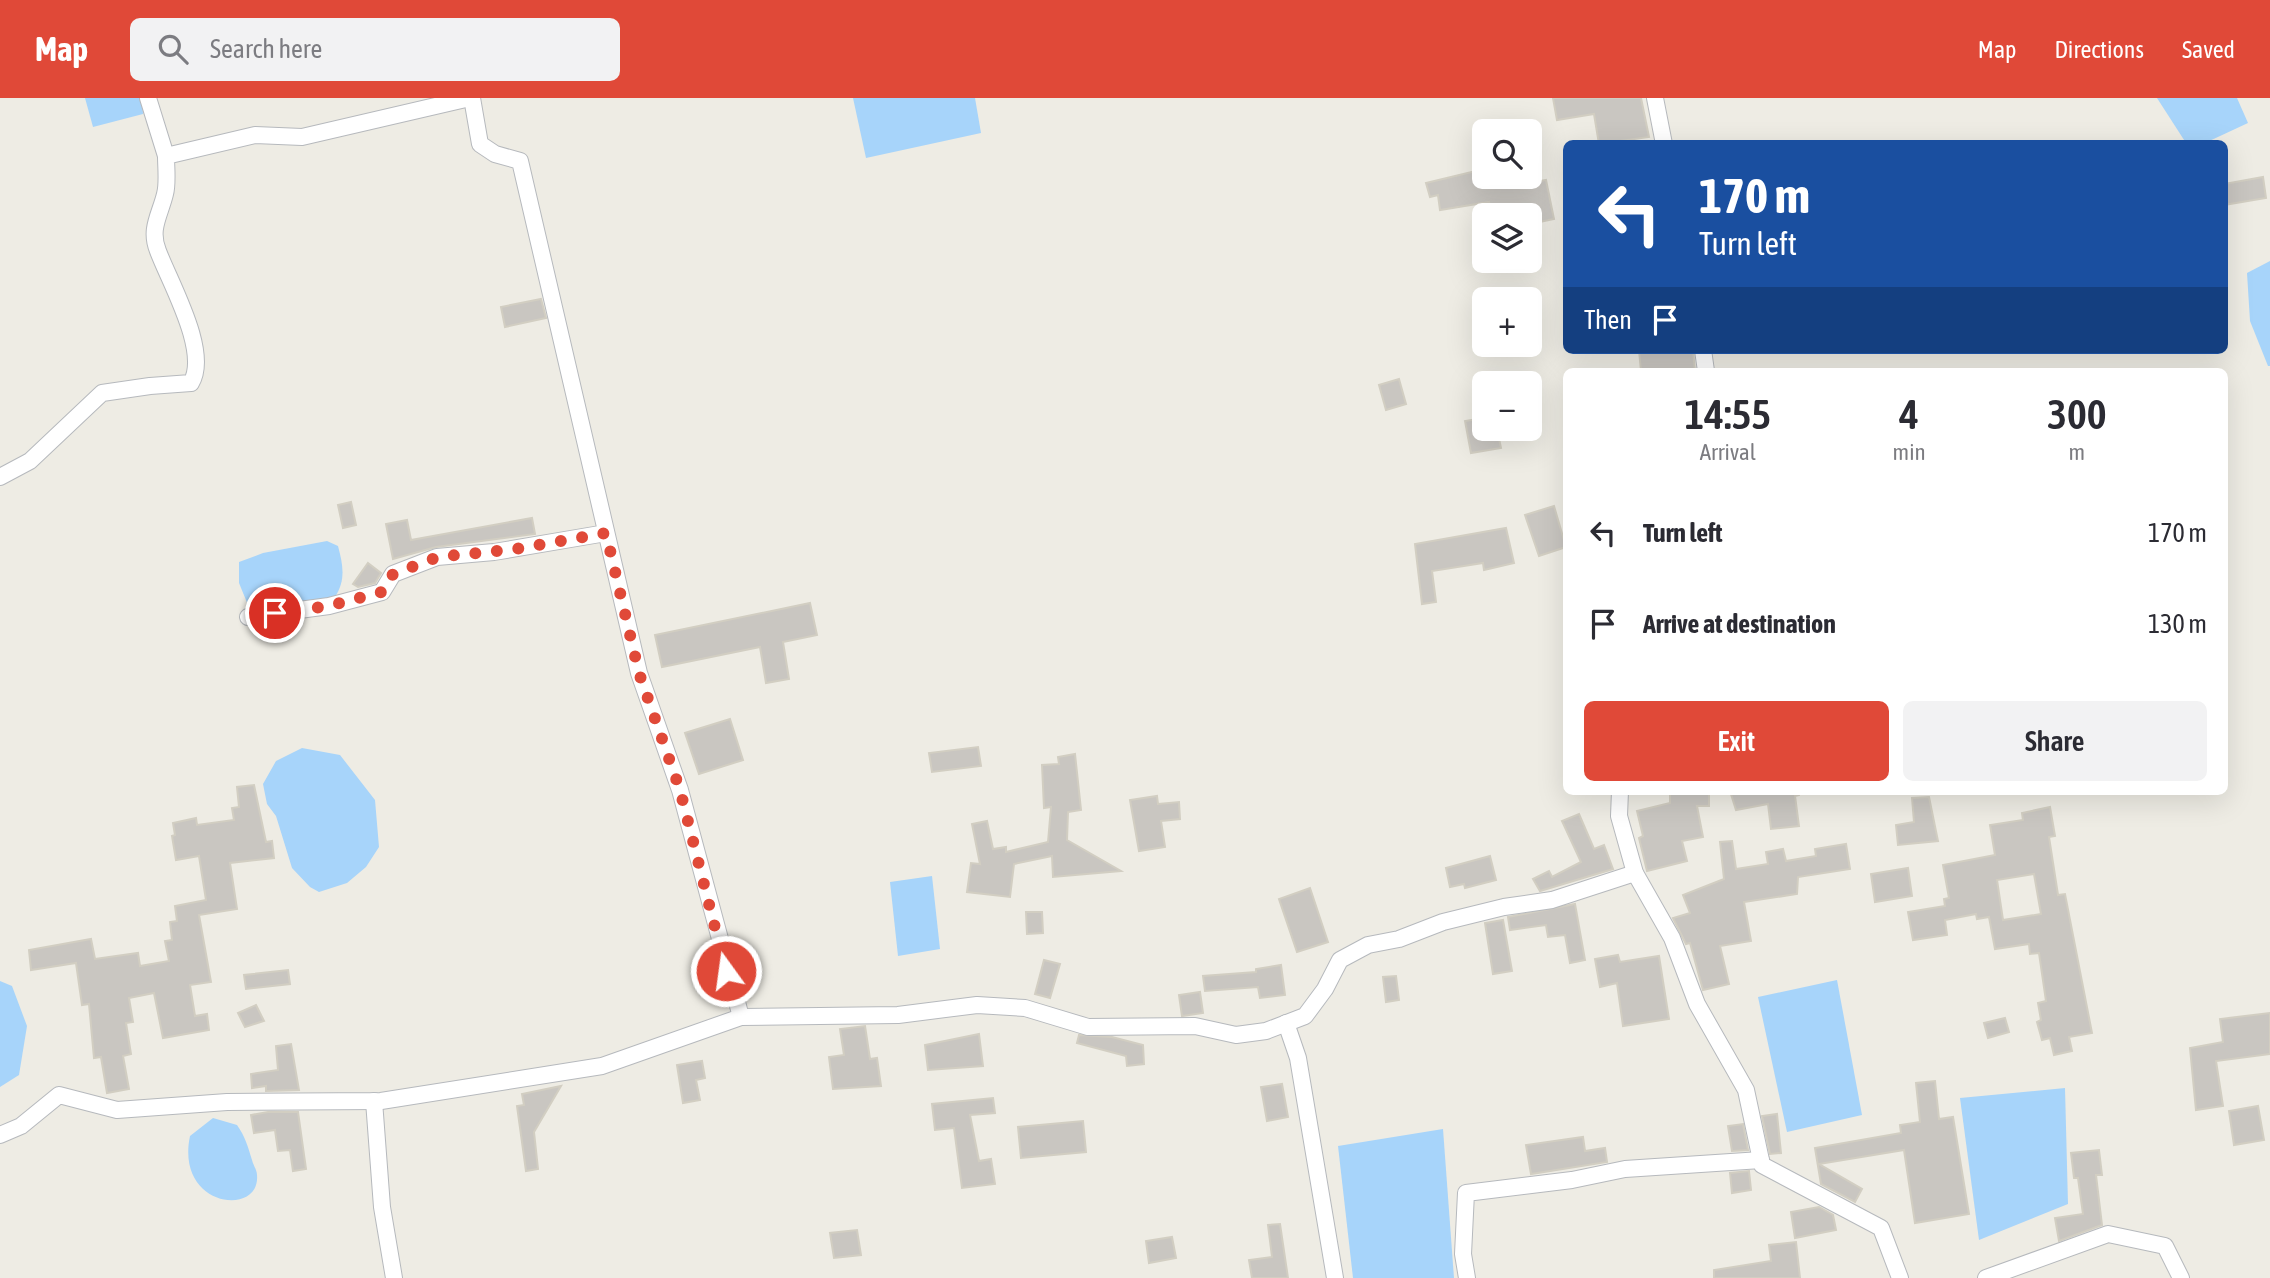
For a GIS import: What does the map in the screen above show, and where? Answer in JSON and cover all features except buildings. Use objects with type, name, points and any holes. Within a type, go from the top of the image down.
[{"type":"street","points":[[0,477],[30,461],[102,393],[191,383],[196,375],[196,358],[183,309],[156,248],[154,225],[166,192],[166,156],[148,98]]},
{"type":"street","points":[[166,156],[255,135],[302,137],[471,98],[480,144],[495,154],[520,161],[639,673],[680,790],[741,1017]]},
{"type":"street","points":[[1655,98],[1663,140]]},
{"type":"street","points":[[248,617],[329,606],[382,592],[393,574],[438,557],[516,549],[606,533]]},
{"type":"street","points":[[1620,795],[1619,816],[1635,873],[1672,938],[1697,1004],[1746,1090],[1762,1165],[1881,1228],[1900,1278]]},
{"type":"street","points":[[0,1135],[21,1126],[59,1095],[117,1110],[227,1102],[374,1101],[602,1066],[741,1017],[874,1017],[977,1005],[1025,1008],[1088,1027],[1195,1026],[1236,1035],[1266,1031],[1305,1016],[1325,989],[1339,960],[1368,945],[1399,939],[1443,922],[1504,907],[1552,900],[1635,873]]},
{"type":"street","points":[[1286,1023],[1298,1058],[1335,1278]]},
{"type":"street","points":[[374,1101],[382,1207],[394,1278]]},
{"type":"street","points":[[1467,1278],[1463,1254],[1466,1193],[1572,1180],[1625,1169],[1761,1160]]},
{"type":"street","points":[[1986,1278],[2108,1234],[2165,1246],[2180,1278]]},
{"type":"water","points":[[85,98],[142,98],[143,114],[93,127]]},
{"type":"water","points":[[853,98],[975,98],[981,133],[866,158]]},
{"type":"water","points":[[2157,98],[2237,98],[2248,123],[2211,140],[2184,140]]},
{"type":"water","points":[[2270,261],[2268,366],[2250,321],[2247,273]]},
{"type":"water","points":[[327,541],[338,546],[342,566],[341,585],[335,597],[257,609],[248,605],[239,583],[239,562],[263,553]]},
{"type":"water","points":[[302,748],[340,755],[375,800],[379,847],[366,867],[347,883],[319,892],[310,887],[292,868],[276,816],[267,804],[263,784],[276,761]]},
{"type":"water","points":[[932,876],[940,949],[898,956],[890,882]]},
{"type":"water","points":[[1837,980],[1862,1115],[1787,1132],[1758,997]]},
{"type":"water","points":[[0,981],[12,986],[27,1026],[19,1075],[0,1087]]},
{"type":"water","points":[[2065,1088],[2068,1204],[1979,1240],[1960,1098]]},
{"type":"water","points":[[213,1118],[237,1125],[244,1137],[257,1175],[255,1188],[246,1197],[234,1200],[219,1198],[206,1191],[195,1178],[189,1160],[190,1136]]},
{"type":"water","points":[[1443,1129],[1454,1278],[1353,1278],[1338,1146]]},
{"type":"route","points":[[275,613],[329,606],[382,592],[393,574],[438,557],[516,549],[606,533],[639,673],[680,790],[726,971]]}]
